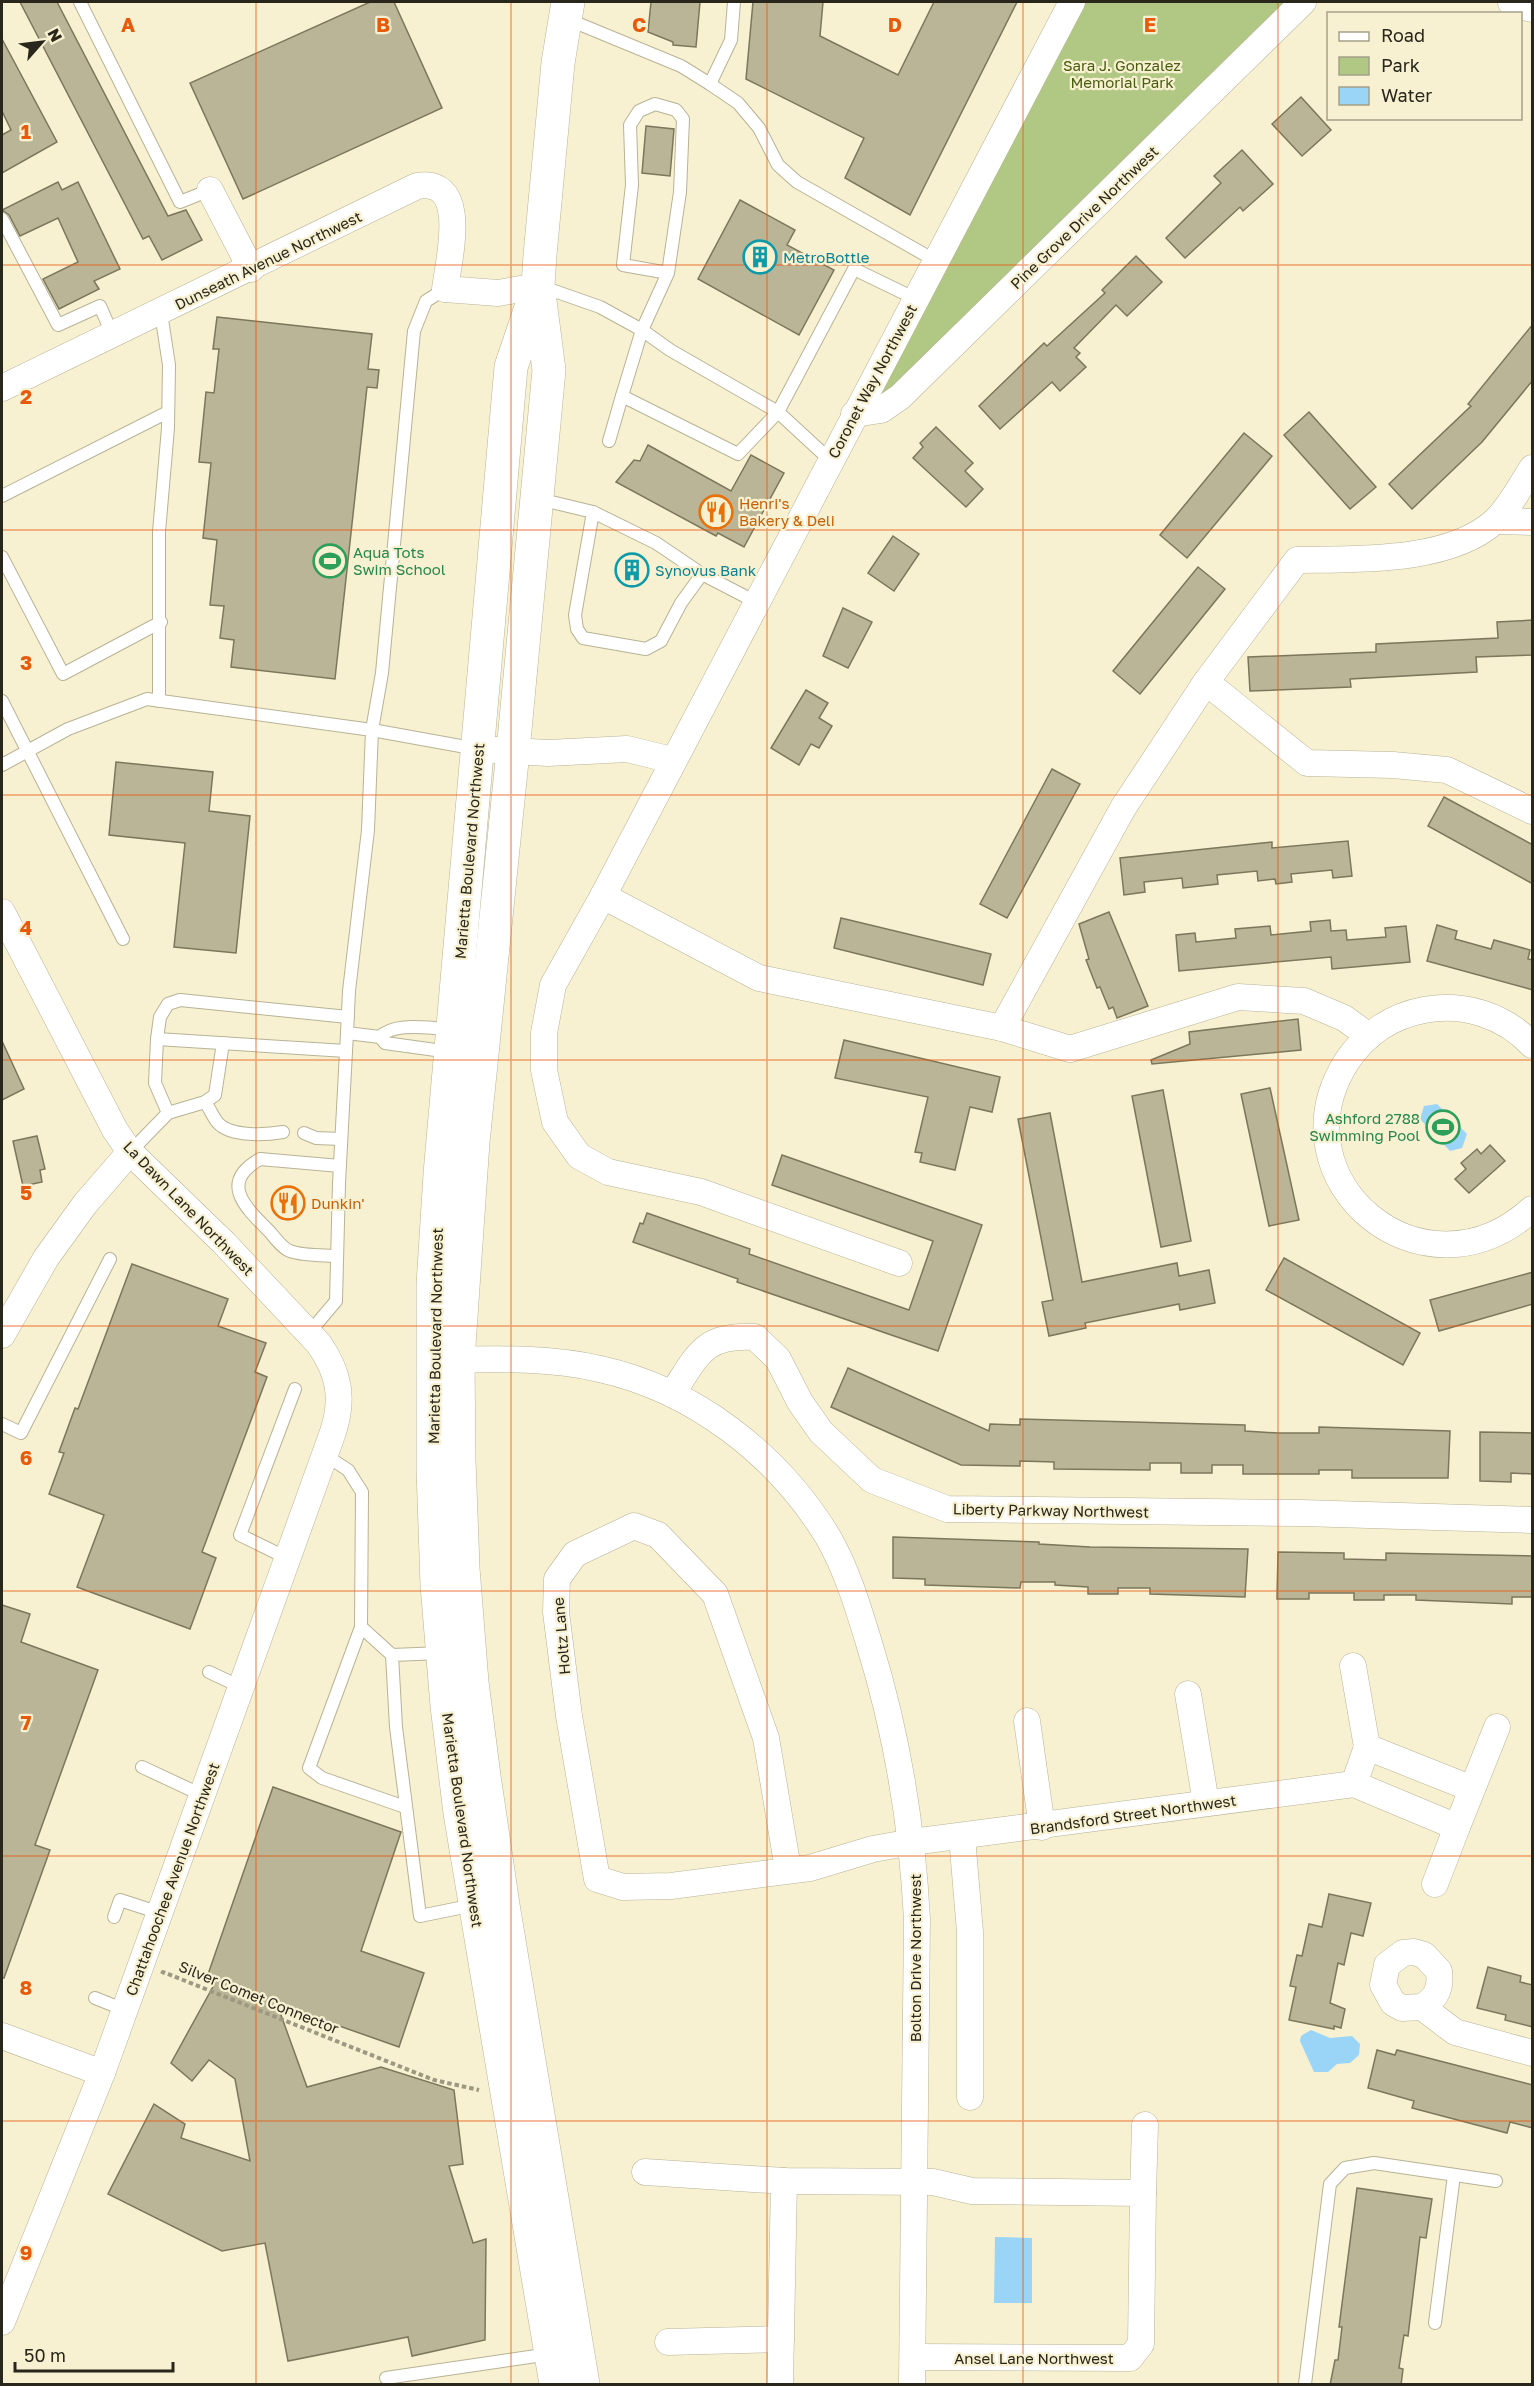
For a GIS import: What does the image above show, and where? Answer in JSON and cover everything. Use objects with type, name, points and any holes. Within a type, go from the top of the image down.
[{"type":"main road","points":[[567,10],[558,63],[538,286],[549,370],[473,1142],[444,1360],[472,1682],[563,2359],[583,2385]]},
{"type":"main road","name":"Marietta Boulevard Northwest","points":[[538,286],[511,367],[439,1185],[444,1360],[437,1586],[460,1813],[475,1904],[563,2359]]},
{"type":"street","name":"Coronet Way Northwest","points":[[899,1263],[701,1192],[608,1172],[579,1156],[555,1122],[544,1070],[544,1033],[553,985],[603,896],[672,760],[1072,2]]},
{"type":"street","name":"Pine Grove Drive Northwest","points":[[854,414],[882,410],[900,397],[1303,2]]},
{"type":"street","points":[[1514,2],[1533,6]]},
{"type":"street","name":"Dunseath Avenue Northwest","points":[[2,388],[161,313],[417,186],[430,184],[444,191],[451,204],[452,236],[445,289]]},
{"type":"street","points":[[210,190],[251,269]]},
{"type":"street","points":[[445,289],[498,293],[538,286]]},
{"type":"street","points":[[1002,1028],[1124,808],[1206,682],[1297,560],[1372,559],[1452,547],[1495,521],[1533,468]]},
{"type":"street","points":[[1495,521],[1533,522]]},
{"type":"street","points":[[1206,682],[1307,763],[1447,770],[1533,811]]},
{"type":"street","points":[[478,749],[548,753],[627,750],[672,760]]},
{"type":"street","points":[[603,896],[759,978],[1002,1028],[1070,1049],[1238,997],[1304,1001],[1344,1018],[1369,1036]]},
{"type":"street","name":"La Dawn Lane Northwest","points":[[2,912],[116,1130],[130,1152],[224,1244],[309,1333],[332,1363],[340,1395],[329,1443]]},
{"type":"street","points":[[1533,1045],[1503,1022],[1481,1012],[1458,1008],[1434,1008],[1410,1013],[1388,1022],[1369,1036],[1340,1072],[1332,1093],[1328,1116],[1328,1138],[1332,1161],[1341,1182],[1354,1201],[1388,1231],[1409,1240],[1432,1245],[1454,1246],[1477,1242],[1498,1234],[1533,1209]]},
{"type":"street","points":[[2,1335],[46,1258],[85,1204],[130,1152]]},
{"type":"street","name":"Liberty Parkway Northwest","points":[[672,1394],[707,1346],[731,1336],[755,1337],[778,1359],[800,1402],[820,1432],[872,1480],[947,1509],[1302,1513],[1533,1520]]},
{"type":"street","name":"Bolton Drive Northwest","points":[[444,1360],[535,1360],[572,1363],[638,1380],[672,1394],[735,1433],[764,1457],[789,1484],[829,1539],[855,1595],[887,1701],[908,1807],[912,1842],[917,1919],[912,2385]]},
{"type":"street","name":"Chattahoochee Avenue Northwest","points":[[2,2322],[102,2073],[329,1443]]},
{"type":"street","name":"Holtz Lane","points":[[788,1869],[766,1738],[715,1594],[658,1535],[634,1526],[575,1554],[557,1579],[556,1612],[569,1716],[597,1879],[623,1887],[671,1886],[788,1869],[810,1868],[873,1849],[912,1842]]},
{"type":"street","points":[[1353,1666],[1367,1747],[1354,1784],[1457,1827]]},
{"type":"street","points":[[1188,1694],[1206,1803]]},
{"type":"street","points":[[1027,1721],[1042,1827]]},
{"type":"street","points":[[1435,1884],[1470,1788],[1497,1727]]},
{"type":"street","points":[[1367,1747],[1470,1788]]},
{"type":"street","name":"Brandsford Street Northwest","points":[[912,1842],[1042,1827],[1354,1784]]},
{"type":"street","points":[[962,1837],[970,1932],[970,2097]]},
{"type":"street","points":[[1422,2007],[1455,2032],[1533,2053]]},
{"type":"street","points":[[2,2036],[102,2073]]},
{"type":"street","name":"Ansel Lane Northwest","points":[[913,2357],[1130,2358],[1141,2344],[1145,2125]]},
{"type":"street","points":[[645,2172],[784,2181],[915,2181],[949,2184],[972,2191],[1143,2193]]},
{"type":"street","points":[[780,2385],[784,2181]]},
{"type":"street","points":[[668,2342],[781,2339]]},
{"type":"lane","points":[[80,2],[180,202],[210,190]]},
{"type":"lane","points":[[710,84],[731,40],[734,2]]},
{"type":"lane","points":[[567,10],[681,66],[738,103],[759,128],[778,165],[797,182],[936,261]]},
{"type":"lane","points":[[609,441],[642,330],[668,273],[680,192],[683,119],[676,110],[655,104],[639,111],[630,125],[632,185],[623,265],[668,273]]},
{"type":"lane","points":[[2,219],[58,326],[100,306],[113,336]]},
{"type":"lane","points":[[622,396],[738,454],[778,412],[854,269],[916,299]]},
{"type":"lane","points":[[538,286],[600,307],[642,330],[670,350],[778,412],[830,459]]},
{"type":"lane","points":[[309,1333],[336,1301],[341,1139],[348,1017],[368,830],[372,730],[382,673],[414,331],[426,301],[445,289]]},
{"type":"lane","points":[[159,701],[159,531],[168,412],[169,364],[161,313]]},
{"type":"lane","points":[[2,496],[168,412]]},
{"type":"lane","points":[[537,498],[593,512],[656,543],[702,574],[756,602]]},
{"type":"lane","points":[[593,512],[575,615],[577,629],[584,638],[646,649],[661,641],[681,603],[702,574]]},
{"type":"lane","points":[[2,556],[63,674],[160,622]]},
{"type":"lane","points":[[2,765],[68,729],[147,699],[372,730],[478,749]]},
{"type":"lane","points":[[2,701],[123,939]]},
{"type":"lane","points":[[168,1113],[155,1083],[160,1017],[168,1004],[180,1000],[348,1017]]},
{"type":"lane","points":[[380,1037],[387,1029],[398,1028],[452,1041]]},
{"type":"lane","points":[[347,1033],[380,1037],[385,1043],[452,1041]]},
{"type":"lane","points":[[157,1039],[346,1052]]},
{"type":"lane","points":[[130,1152],[168,1113],[205,1102],[215,1095],[223,1043]]},
{"type":"lane","points":[[205,1102],[220,1125],[234,1131],[283,1136]]},
{"type":"lane","points":[[303,1137],[341,1139]]},
{"type":"lane","points":[[337,1256],[289,1251],[248,1210],[240,1198],[238,1186],[241,1175],[249,1165],[260,1159],[340,1166]]},
{"type":"lane","points":[[2,1424],[21,1433],[110,1259]]},
{"type":"lane","points":[[287,1558],[240,1535],[295,1389]]},
{"type":"lane","points":[[329,1443],[362,1492],[361,1627],[309,1768],[322,1778],[405,1807]]},
{"type":"lane","points":[[361,1627],[392,1655],[443,1653]]},
{"type":"lane","points":[[392,1655],[396,1727],[420,1916],[475,1904]]},
{"type":"lane","points":[[209,1672],[241,1687]]},
{"type":"lane","points":[[141,1767],[202,1796]]},
{"type":"lane","points":[[114,1917],[120,1900],[160,1913]]},
{"type":"lane","points":[[95,1998],[125,2010]]},
{"type":"lane","points":[[1305,2385],[1330,2184],[1345,2168],[1374,2163],[1496,2181]]},
{"type":"lane","points":[[1435,2323],[1454,2175]]},
{"type":"lane","points":[[386,2378],[563,2359]]},
{"type":"path","name":"Silver Comet Connector","points":[[159,1983],[163,1972],[434,2080],[489,2092]]},
{"type":"green space","name":"Sara J. Gonzalez Memorial Park","points":[[1078,2],[1301,2],[870,413]]},
{"type":"water","name":"Ashford 2788 Swimming Pool","points":[[1437,1104],[1467,1134],[1462,1148],[1450,1151],[1420,1119],[1424,1106]]},
{"type":"water","points":[[1311,2030],[1330,2038],[1352,2036],[1360,2044],[1359,2055],[1350,2063],[1337,2064],[1328,2072],[1314,2072],[1300,2041],[1301,2036]]},
{"type":"water","points":[[995,2237],[1032,2238],[1032,2303],[994,2303]]},
{"type":"building","points":[[20,2],[57,2],[168,216],[186,210],[202,240],[162,260],[149,236],[143,239]]},
{"type":"building","points":[[370,2],[394,2],[442,108],[243,199],[190,83]]},
{"type":"building","points":[[651,2],[700,2],[696,47],[673,45],[673,42],[648,32]]},
{"type":"building","points":[[753,2],[823,2],[820,36],[898,75],[934,2],[1017,2],[910,215],[845,178],[864,138],[746,79]]},
{"type":"building","points":[[2,39],[57,142],[2,173],[2,135],[11,130],[2,111]]},
{"type":"building","points":[[1301,97],[1331,130],[1302,156],[1272,124]]},
{"type":"building","points":[[646,126],[674,129],[670,176],[642,173]]},
{"type":"building","points":[[1242,150],[1273,184],[1243,211],[1240,207],[1185,258],[1166,238],[1221,183],[1214,176]]},
{"type":"building","points":[[58,182],[62,190],[78,182],[120,269],[94,281],[99,289],[59,309],[43,279],[78,262],[58,218],[20,236],[9,215],[2,210]]},
{"type":"building","name":"MetroBottle","points":[[740,200],[795,230],[787,245],[834,270],[799,335],[698,279]]},
{"type":"building","points":[[1136,256],[1162,282],[1127,316],[1116,305],[1074,348],[1080,353],[1076,357],[1086,367],[1060,391],[1052,382],[1000,429],[979,406],[1044,343],[1047,346],[1105,293],[1102,290]]},
{"type":"building","points":[[217,317],[372,334],[368,369],[379,370],[377,388],[367,387],[335,679],[231,667],[234,640],[220,638],[224,606],[210,605],[217,540],[203,538],[211,463],[199,462],[206,392],[214,393],[219,349],[213,349]]},
{"type":"building","points":[[1533,324],[1533,380],[1482,442],[1412,509],[1389,484],[1471,406],[1468,404]]},
{"type":"building","points":[[1309,412],[1376,487],[1350,509],[1284,435]]},
{"type":"building","points":[[936,427],[973,463],[965,471],[983,489],[966,507],[913,458],[923,447],[920,443]]},
{"type":"building","points":[[1244,433],[1272,456],[1187,558],[1160,535]]},
{"type":"building","name":"Henri's Bakery & Deli","points":[[648,445],[731,491],[751,455],[784,473],[744,547],[718,533],[716,536],[616,482],[634,460],[640,461]]},
{"type":"building","points":[[893,536],[919,554],[894,591],[868,573]]},
{"type":"building","points":[[1198,567],[1225,589],[1140,694],[1113,671]]},
{"type":"building","points":[[843,608],[872,622],[848,668],[823,656]]},
{"type":"building","points":[[1533,620],[1533,655],[1476,657],[1477,672],[1350,679],[1351,687],[1250,691],[1248,657],[1376,652],[1376,644],[1498,638],[1497,622]]},
{"type":"building","points":[[806,690],[828,703],[819,718],[832,726],[819,748],[811,744],[799,765],[771,748]]},
{"type":"building","points":[[116,762],[213,772],[209,811],[250,816],[236,953],[174,947],[185,843],[109,835]]},
{"type":"building","points":[[1052,769],[1080,784],[1007,918],[980,904]]},
{"type":"building","points":[[1444,797],[1533,845],[1533,884],[1428,826]]},
{"type":"building","points":[[1348,841],[1352,876],[1333,878],[1332,870],[1291,874],[1292,882],[1276,884],[1275,879],[1258,881],[1257,871],[1217,875],[1218,884],[1183,888],[1182,878],[1144,882],[1145,892],[1124,895],[1120,858],[1272,842],[1272,848]]},
{"type":"building","points":[[1109,912],[1148,1006],[1117,1018],[1113,1007],[1109,1009],[1100,987],[1097,988],[1086,960],[1089,959],[1079,924]]},
{"type":"building","points":[[841,918],[991,954],[983,985],[834,948]]},
{"type":"building","points":[[1330,920],[1331,931],[1346,930],[1347,940],[1386,937],[1385,928],[1406,926],[1410,962],[1332,969],[1331,957],[1179,971],[1176,935],[1195,933],[1196,942],[1236,938],[1235,929],[1270,926],[1271,935],[1311,931],[1310,922]]},
{"type":"building","points":[[1437,925],[1457,931],[1455,939],[1491,949],[1494,940],[1530,950],[1528,959],[1533,960],[1533,990],[1427,961]]},
{"type":"building","points":[[1298,1019],[1301,1050],[1152,1064],[1151,1060],[1190,1044],[1189,1032]]},
{"type":"building","points":[[844,1040],[1000,1077],[992,1112],[970,1107],[955,1170],[920,1162],[922,1153],[915,1152],[928,1097],[835,1078]]},
{"type":"building","points":[[2,1041],[24,1089],[2,1100]]},
{"type":"building","points":[[1270,1088],[1299,1220],[1269,1226],[1241,1094]]},
{"type":"building","points":[[1163,1090],[1191,1241],[1161,1247],[1132,1096]]},
{"type":"building","points":[[1050,1113],[1082,1282],[1177,1263],[1179,1276],[1209,1270],[1215,1303],[1180,1310],[1179,1304],[1085,1323],[1086,1328],[1049,1336],[1042,1302],[1053,1300],[1018,1119]]},
{"type":"building","points":[[37,1136],[45,1169],[40,1170],[42,1182],[23,1186],[13,1141]]},
{"type":"building","points":[[1490,1145],[1505,1161],[1469,1193],[1455,1179],[1466,1169],[1461,1163],[1477,1149],[1481,1154]]},
{"type":"building","points":[[782,1155],[982,1225],[938,1351],[737,1282],[738,1279],[633,1242],[640,1223],[643,1224],[647,1213],[750,1249],[749,1254],[909,1310],[933,1241],[772,1185]]},
{"type":"building","points":[[1284,1258],[1420,1333],[1403,1365],[1266,1290]]},
{"type":"building","points":[[132,1264],[228,1299],[218,1326],[266,1343],[255,1372],[267,1377],[202,1552],[216,1558],[190,1629],[77,1587],[104,1515],[49,1494],[64,1453],[59,1452],[75,1408],[78,1409]]},
{"type":"building","points":[[1533,1272],[1533,1304],[1439,1331],[1430,1300]]},
{"type":"building","points":[[848,1368],[989,1431],[990,1424],[1020,1425],[1020,1419],[1245,1425],[1245,1431],[1278,1433],[1319,1433],[1319,1427],[1450,1431],[1448,1478],[1352,1478],[1352,1470],[1319,1470],[1319,1474],[1243,1474],[1243,1465],[1212,1465],[1212,1473],[1181,1473],[1181,1463],[1150,1463],[1150,1470],[1054,1469],[1054,1462],[1020,1461],[1020,1466],[961,1465],[831,1407]]},
{"type":"building","points":[[1480,1432],[1533,1433],[1533,1474],[1511,1473],[1511,1482],[1480,1481]]},
{"type":"building","points":[[893,1537],[1039,1542],[1039,1544],[1090,1547],[1248,1549],[1245,1597],[1150,1594],[1150,1588],[1118,1588],[1118,1594],[1088,1594],[1088,1587],[1055,1585],[1055,1582],[1021,1582],[1020,1588],[925,1585],[925,1579],[893,1578]]},
{"type":"building","points":[[1278,1552],[1344,1553],[1344,1559],[1386,1560],[1386,1553],[1533,1556],[1533,1597],[1512,1597],[1512,1604],[1416,1600],[1416,1595],[1384,1595],[1384,1600],[1354,1600],[1354,1593],[1309,1593],[1309,1599],[1277,1599]]},
{"type":"building","points":[[2,1605],[30,1614],[21,1642],[98,1670],[35,1845],[50,1850],[4,1978],[2,1978]]},
{"type":"building","points":[[273,1787],[401,1832],[361,1951],[424,1973],[399,2047],[277,2004],[307,2087],[381,2067],[454,2090],[463,2164],[449,2166],[473,2243],[486,2239],[485,2340],[412,2356],[408,2337],[288,2361],[265,2243],[222,2251],[108,2194],[154,2104],[185,2124],[181,2138],[250,2161],[235,2079],[209,2060],[192,2081],[171,2063],[215,1983],[206,1980]]},
{"type":"building","points":[[1329,1894],[1371,1903],[1363,1936],[1351,1933],[1344,1965],[1338,1963],[1330,2003],[1345,2009],[1341,2028],[1334,2026],[1334,2029],[1289,2020],[1296,1987],[1290,1986],[1297,1955],[1302,1956],[1309,1924],[1322,1927]]},
{"type":"building","points":[[1488,1967],[1521,1976],[1520,1982],[1533,1985],[1533,2027],[1505,2020],[1506,2015],[1477,2008]]},
{"type":"building","points":[[1377,2050],[1395,2055],[1397,2050],[1533,2085],[1533,2128],[1510,2122],[1507,2133],[1412,2108],[1414,2101],[1368,2088]]},
{"type":"building","points":[[1357,2188],[1432,2199],[1426,2238],[1420,2237],[1408,2336],[1404,2335],[1399,2368],[1403,2369],[1401,2385],[1330,2385],[1335,2360],[1338,2360],[1342,2327],[1339,2327]]},
{"type":"place","name":"MetroBottle","points":[[760,257]]},
{"type":"place","name":"Henri's Bakery & Deli","points":[[716,512]]},
{"type":"place","name":"Aqua Tots Swim School","points":[[330,561]]},
{"type":"place","name":"Synovus Bank","points":[[632,570]]},
{"type":"place","name":"Ashford 2788 Swimming Pool","points":[[1443,1127]]},
{"type":"place","name":"Dunkin'","points":[[288,1203]]}]
